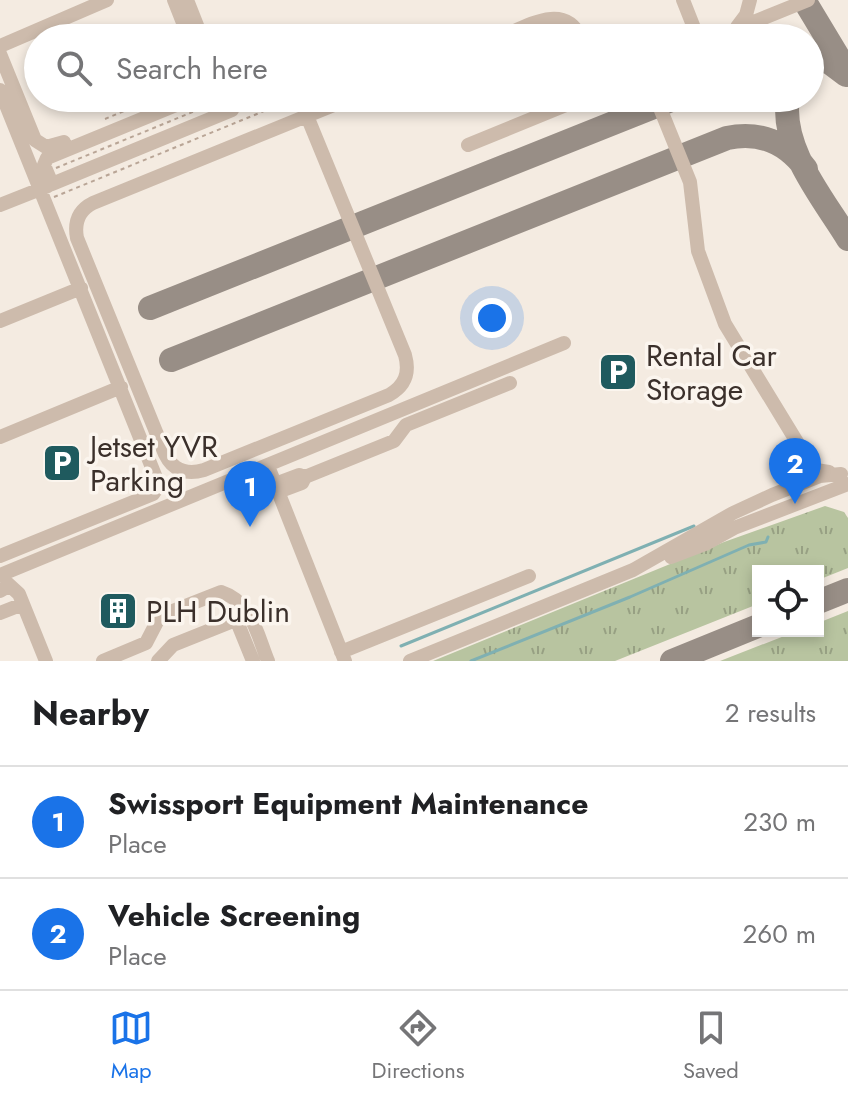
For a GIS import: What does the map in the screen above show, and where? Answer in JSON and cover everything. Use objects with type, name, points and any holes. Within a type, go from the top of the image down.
[{"type":"street","points":[[51,24],[107,0]]},
{"type":"street","points":[[683,0],[692,24]]},
{"type":"street","points":[[738,24],[749,11],[750,0]]},
{"type":"street","points":[[747,24],[808,0]]},
{"type":"street","points":[[177,2],[184,24]]},
{"type":"street","points":[[177,2],[192,24]]},
{"type":"street","points":[[535,24],[553,17],[572,24]]},
{"type":"street","points":[[0,46],[24,36]]},
{"type":"street","points":[[0,54],[49,185]]},
{"type":"street","points":[[0,90],[28,135],[42,146],[53,146],[134,112]]},
{"type":"street","points":[[0,556],[157,490],[158,483],[81,288],[44,163],[47,158],[159,112]]},
{"type":"street","points":[[0,205],[207,112]]},
{"type":"street","points":[[307,116],[405,355],[406,377],[398,389],[389,395],[204,470],[182,471],[170,463],[165,454],[77,238],[76,223],[81,212],[93,203],[317,112]]},
{"type":"street","points":[[470,144],[549,112]]},
{"type":"street","points":[[662,112],[690,182],[698,251],[725,324],[811,465],[846,479]]},
{"type":"street","points":[[0,321],[81,288]]},
{"type":"street","points":[[46,661],[19,594],[3,581],[564,343]]},
{"type":"street","points":[[277,488],[299,475],[305,477],[394,441],[406,425],[510,383]]},
{"type":"street","points":[[0,437],[121,387]]},
{"type":"street","points":[[268,466],[343,656],[529,576]]},
{"type":"street","points":[[252,473],[262,497]]},
{"type":"street","points":[[633,570],[733,513],[813,478],[846,479]]},
{"type":"street","points":[[410,661],[705,544],[846,479]]},
{"type":"street","points":[[103,661],[146,643],[160,616],[221,592],[247,609],[268,661]]},
{"type":"street","points":[[0,613],[23,604]]},
{"type":"street","points":[[158,661],[173,645],[233,621],[238,624],[253,661]]},
{"type":"path","points":[[105,119],[122,112]]},
{"type":"path","points":[[49,185],[115,144],[202,112]]},
{"type":"path","points":[[49,185],[256,112]]},
{"type":"path","points":[[112,136],[119,153]]},
{"type":"green space","points":[[825,506],[844,512],[848,518],[848,568],[824,578],[824,565],[752,565],[752,606],[615,661],[433,661],[724,542]]},
{"type":"green space","points":[[848,611],[848,661],[720,661],[782,637],[824,637],[824,621]]},
{"type":"waterway","points":[[401,646],[694,526]]},
{"type":"waterway","points":[[471,661],[749,545],[766,542],[768,537]]},
{"type":"taxiway","points":[[804,0],[818,24]]},
{"type":"taxiway","points":[[824,33],[848,73]]},
{"type":"taxiway","points":[[824,61],[846,75]]},
{"type":"taxiway","points":[[150,308],[641,112]]},
{"type":"taxiway","points":[[787,112],[790,135],[797,154],[848,239]]},
{"type":"taxiway","points":[[171,360],[727,138],[750,136],[771,141],[790,152],[806,169]]},
{"type":"taxiway","points":[[824,600],[848,590]]},
{"type":"taxiway","points":[[672,661],[752,628]]},
{"type":"place","name":"Rental Car Storage","points":[[618,372]]},
{"type":"place","name":"Jetset YVR Parking","points":[[62,463]]},
{"type":"place","name":"Vehicle Screening","points":[[795,504]]},
{"type":"place","name":"Swissport Equipment Maintenance","points":[[250,527]]},
{"type":"place","name":"PLH Dublin","points":[[118,611]]}]
